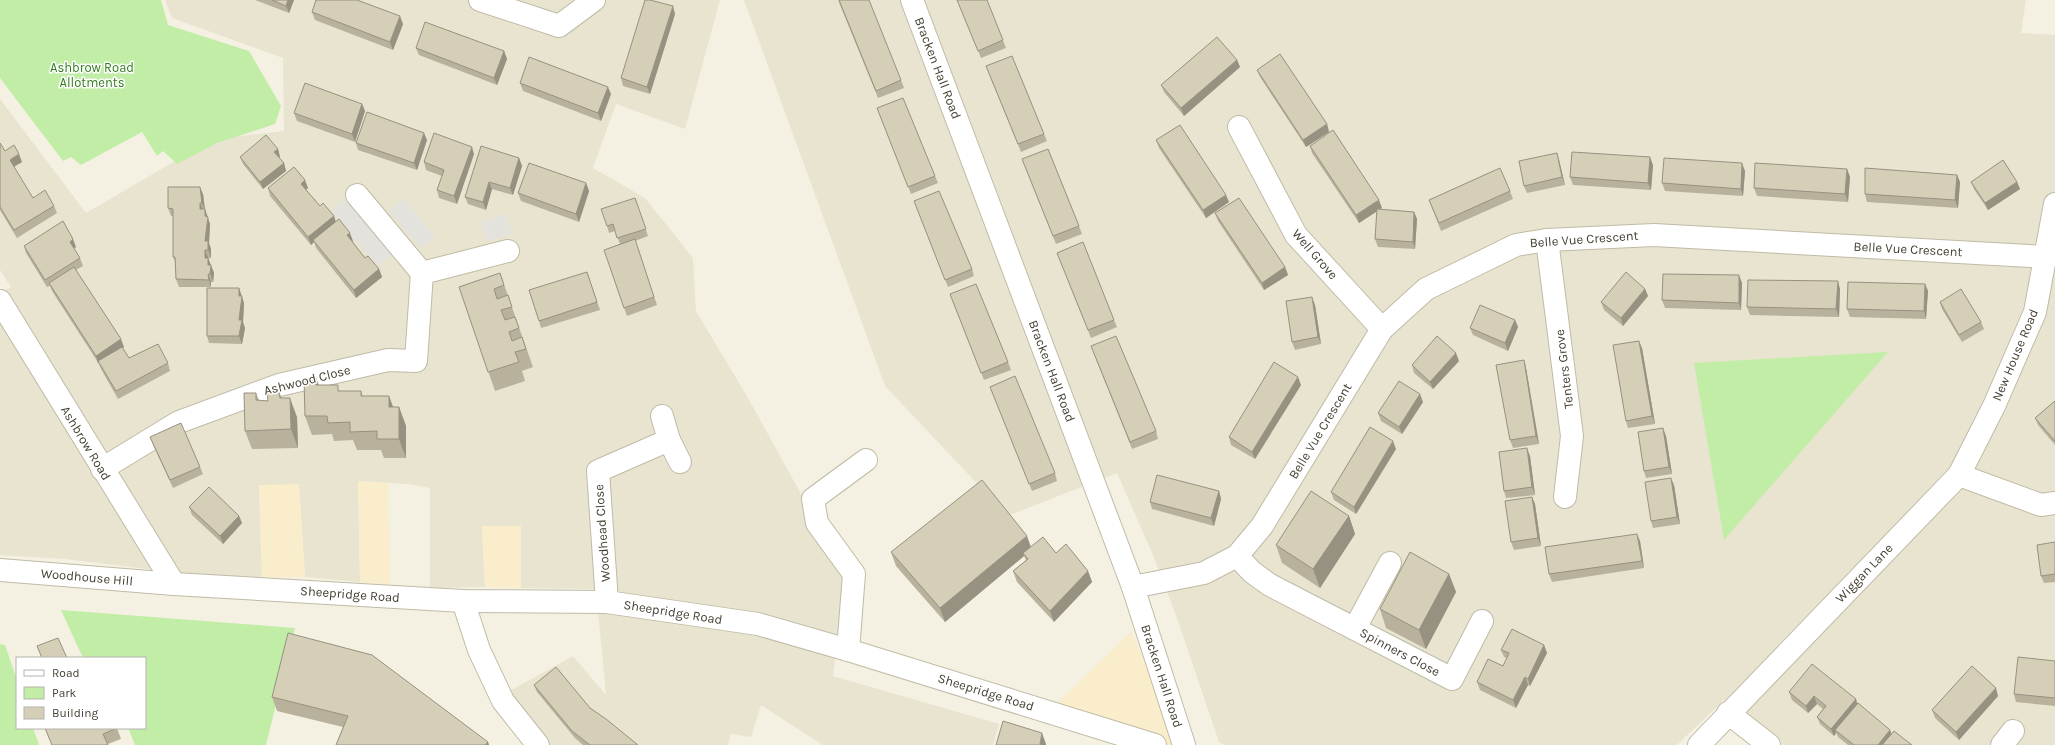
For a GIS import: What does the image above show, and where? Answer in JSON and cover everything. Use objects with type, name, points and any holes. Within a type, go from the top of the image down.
[{"type":"street","points":[[480,0],[559,26],[594,0]]},
{"type":"street","name":"Bracken Hall Road","points":[[912,0],[1133,587],[1184,745]]},
{"type":"street","name":"Well Grove","points":[[1239,127],[1296,235],[1382,329]]},
{"type":"street","points":[[357,195],[422,273],[508,251]]},
{"type":"street","name":"New House Road","points":[[1959,475],[1994,406],[2036,312],[2055,214],[2055,204]]},
{"type":"street","name":"Belle Vue Crescent","points":[[1133,587],[1204,572],[1237,556],[1262,526],[1382,329],[1426,289],[1516,244],[1547,240],[1654,235],[2047,257]]},
{"type":"street","name":"Tenters Grove","points":[[1547,240],[1572,436],[1565,497]]},
{"type":"street","name":"Ashwood Close","points":[[102,469],[179,422],[279,385],[388,360],[416,361],[422,273]]},
{"type":"street","name":"Ashbrow Road","points":[[0,301],[174,584]]},
{"type":"street","points":[[662,416],[669,440],[680,462]]},
{"type":"street","name":"Woodhead Close","points":[[607,602],[598,471],[669,440]]},
{"type":"street","points":[[848,650],[854,574],[817,523],[813,499],[866,460]]},
{"type":"street","points":[[1959,475],[2041,505],[2055,503]]},
{"type":"street","name":"Wiggan Lane","points":[[1699,745],[1728,713],[1959,475]]},
{"type":"street","name":"Spinners Close","points":[[1237,556],[1252,572],[1270,585],[1452,679],[1482,621]]},
{"type":"street","name":"Spinners Close","points":[[1354,628],[1390,563]]},
{"type":"street","name":"Woodhouse Hill","points":[[0,570],[174,584]]},
{"type":"street","name":"Sheepridge Road","points":[[174,584],[463,601],[607,602],[758,624],[848,650],[1155,745]]},
{"type":"street","points":[[463,601],[479,650],[503,701],[538,745]]},
{"type":"street","points":[[1728,713],[1769,745]]},
{"type":"shaded area","points":[[165,0],[720,0],[685,129],[616,104],[593,168],[645,198],[693,258],[696,311],[744,391],[846,575],[833,676],[999,724],[993,745],[823,745],[761,705],[751,737],[731,734],[728,745],[547,745],[508,692],[573,656],[606,695],[596,589],[521,588],[521,527],[482,526],[485,587],[430,588],[430,488],[408,484],[358,481],[360,582],[305,577],[299,485],[259,485],[262,577],[197,575],[65,559],[0,555],[0,293],[11,287],[0,270],[0,99],[86,213],[213,139],[284,131],[283,58],[172,18]]},
{"type":"shaded area","points":[[744,0],[2026,0],[2021,33],[2055,35],[2055,745],[1783,745],[1724,700],[1677,745],[1225,745],[1219,742],[1177,618],[1153,555],[1117,473],[1005,517],[987,494],[885,386]]},
{"type":"shaded area","points":[[349,197],[395,252],[377,266],[331,211]]},
{"type":"shaded area","points":[[403,198],[435,236],[421,248],[389,211]]},
{"type":"shaded area","points":[[507,214],[512,234],[487,241],[481,221]]},
{"type":"shaded area","points":[[358,481],[388,483],[390,585],[360,582]]},
{"type":"shaded area","points":[[299,484],[305,577],[262,577],[259,485]]},
{"type":"shaded area","points":[[482,526],[521,526],[521,588],[485,587]]},
{"type":"shaded area","points":[[1131,632],[1150,674],[1176,745],[1119,745],[1056,704]]},
{"type":"green space","name":"Ashbrow Road Allotments","points":[[0,0],[161,0],[168,25],[249,51],[281,106],[275,124],[217,143],[177,164],[163,151],[157,156],[142,132],[81,165],[71,157],[63,161],[0,78]]},
{"type":"green space","points":[[1888,352],[1724,540],[1694,363]]},
{"type":"green space","points":[[61,610],[295,628],[266,745],[135,745],[128,729],[146,729],[146,657],[83,657]]},
{"type":"green space","points":[[0,644],[5,645],[16,677],[16,729],[33,729],[39,745],[0,745]]},
{"type":"building","points":[[272,0],[288,0],[286,6]]},
{"type":"building","points":[[316,0],[357,0],[400,16],[390,42],[312,12]]},
{"type":"building","points":[[645,0],[673,6],[647,87],[621,78]]},
{"type":"building","points":[[839,0],[869,0],[901,80],[876,91]]},
{"type":"building","points":[[957,0],[987,0],[1003,40],[978,51]]},
{"type":"building","points":[[425,22],[504,51],[494,78],[416,48]]},
{"type":"building","points":[[1217,37],[1237,60],[1181,108],[1161,85]]},
{"type":"building","points":[[1280,54],[1327,124],[1303,140],[1257,70]]},
{"type":"building","points":[[1012,56],[1044,134],[1018,144],[986,66]]},
{"type":"building","points":[[529,57],[608,87],[598,113],[520,83]]},
{"type":"building","points":[[305,83],[362,104],[352,134],[294,113]]},
{"type":"building","points":[[903,98],[935,176],[908,187],[877,108]]},
{"type":"building","points":[[367,112],[424,133],[414,163],[356,143]]},
{"type":"building","points":[[1180,125],[1226,195],[1203,210],[1156,140]]},
{"type":"building","points":[[1333,130],[1379,200],[1356,215],[1310,146]]},
{"type":"building","points":[[434,133],[472,147],[454,196],[437,190],[444,170],[424,162]]},
{"type":"building","points":[[266,135],[278,149],[274,152],[284,163],[260,182],[240,157]]},
{"type":"building","points":[[0,143],[5,151],[14,145],[19,154],[10,160],[33,198],[45,190],[54,206],[14,230],[0,207]]},
{"type":"building","points":[[481,146],[519,158],[510,188],[489,182],[483,202],[465,197]]},
{"type":"building","points":[[1048,149],[1079,226],[1053,236],[1022,159]]},
{"type":"building","points":[[1572,152],[1650,157],[1648,183],[1570,177]]},
{"type":"building","points":[[1557,153],[1562,177],[1524,186],[1519,161]]},
{"type":"building","points":[[1664,158],[1742,163],[1741,189],[1662,183]]},
{"type":"building","points":[[2003,160],[2017,182],[1985,203],[1971,182]]},
{"type":"building","points":[[529,163],[586,183],[576,214],[518,193]]},
{"type":"building","points":[[1755,163],[1847,169],[1845,194],[1754,188]]},
{"type":"building","points":[[294,167],[305,180],[301,184],[320,206],[323,203],[334,216],[308,237],[268,188]]},
{"type":"building","points":[[1500,168],[1510,191],[1439,223],[1429,200]]},
{"type":"building","points":[[1865,168],[1957,175],[1955,200],[1865,194]]},
{"type":"building","points":[[168,187],[200,187],[202,203],[200,203],[200,209],[205,209],[205,216],[208,217],[205,241],[208,241],[208,250],[205,250],[205,258],[208,258],[208,265],[211,265],[210,274],[208,274],[209,280],[176,279],[175,257],[173,257],[173,209],[168,208]]},
{"type":"building","points":[[939,191],[972,269],[945,280],[914,201]]},
{"type":"building","points":[[635,198],[646,229],[617,238],[613,224],[607,226],[601,209]]},
{"type":"building","points":[[1239,198],[1285,267],[1262,283],[1215,213]]},
{"type":"building","points":[[1377,209],[1414,212],[1413,242],[1375,239]]},
{"type":"building","points":[[339,219],[350,233],[347,235],[365,258],[368,256],[379,269],[354,290],[313,240]]},
{"type":"building","points":[[63,221],[73,239],[70,242],[80,258],[45,280],[24,246]]},
{"type":"building","points":[[635,239],[654,297],[624,308],[604,250]]},
{"type":"building","points":[[1083,242],[1114,320],[1088,330],[1057,253]]},
{"type":"building","points":[[74,267],[121,339],[96,356],[49,283]]},
{"type":"building","points":[[587,272],[597,302],[539,321],[529,290]]},
{"type":"building","points":[[1626,272],[1645,289],[1621,318],[1601,302]]},
{"type":"building","points":[[500,273],[504,285],[494,289],[497,299],[508,295],[512,307],[501,310],[505,320],[515,317],[519,328],[509,332],[512,341],[522,337],[526,349],[515,352],[519,362],[488,372],[459,287]]},
{"type":"building","points":[[1663,274],[1739,275],[1739,303],[1662,300]]},
{"type":"building","points":[[1748,280],[1838,281],[1836,309],[1747,307]]},
{"type":"building","points":[[1848,282],[1925,284],[1924,311],[1847,309]]},
{"type":"building","points":[[976,284],[1008,362],[981,373],[950,294]]},
{"type":"building","points":[[207,288],[239,288],[239,296],[242,296],[239,320],[242,320],[239,336],[207,336]]},
{"type":"building","points":[[1961,289],[1981,322],[1959,335],[1940,302]]},
{"type":"building","points":[[1312,297],[1318,337],[1292,342],[1286,301]]},
{"type":"building","points":[[1480,305],[1515,320],[1505,343],[1470,328]]},
{"type":"building","points":[[1116,336],[1156,431],[1130,442],[1091,346]]},
{"type":"building","points":[[1437,336],[1456,353],[1430,382],[1412,365]]},
{"type":"building","points":[[1639,341],[1652,416],[1626,421],[1613,345]]},
{"type":"building","points":[[158,344],[168,363],[116,391],[98,361],[122,347],[129,358]]},
{"type":"building","points":[[1524,360],[1536,436],[1510,440],[1496,365]]},
{"type":"building","points":[[1274,362],[1298,377],[1252,452],[1229,437]]},
{"type":"building","points":[[1015,376],[1055,473],[1029,484],[990,387]]},
{"type":"building","points":[[316,378],[316,385],[338,385],[338,391],[361,391],[361,396],[389,396],[389,407],[399,407],[399,439],[377,439],[377,431],[350,432],[350,422],[328,423],[327,416],[305,416],[304,379]]},
{"type":"building","points":[[1399,381],[1420,394],[1399,427],[1378,413]]},
{"type":"building","points":[[267,392],[279,392],[280,398],[290,398],[291,429],[245,431],[244,393],[256,393],[256,400],[268,401]]},
{"type":"building","points":[[2055,401],[2055,441],[2035,418]]},
{"type":"building","points":[[181,423],[200,467],[170,480],[150,437]]},
{"type":"building","points":[[1370,427],[1393,441],[1354,507],[1331,492]]},
{"type":"building","points":[[1663,428],[1669,467],[1644,471],[1638,432]]},
{"type":"building","points":[[1527,448],[1532,487],[1504,491],[1499,452]]},
{"type":"building","points":[[1157,475],[1219,491],[1211,518],[1150,502]]},
{"type":"building","points":[[1671,478],[1677,517],[1651,521],[1645,482]]},
{"type":"building","points":[[982,480],[1027,536],[940,608],[891,552]]},
{"type":"building","points":[[209,487],[239,516],[220,536],[189,507]]},
{"type":"building","points":[[1311,491],[1349,516],[1313,569],[1276,545]]},
{"type":"building","points":[[1532,497],[1538,538],[1511,542],[1505,501]]},
{"type":"building","points":[[1637,534],[1642,561],[1549,574],[1545,547]]},
{"type":"building","points":[[1043,537],[1056,553],[1066,544],[1088,571],[1050,611],[1013,571],[1028,559],[1023,553]]},
{"type":"building","points":[[2055,542],[2055,574],[2041,576],[2037,545]]},
{"type":"building","points":[[1410,552],[1449,574],[1419,630],[1380,609]]},
{"type":"building","points":[[1512,629],[1544,645],[1528,679],[1525,677],[1513,700],[1477,682],[1488,659],[1503,666],[1509,653],[1501,650]]},
{"type":"building","points":[[288,633],[372,655],[488,742],[485,745],[336,745],[348,716],[272,697]]},
{"type":"building","points":[[58,638],[67,657],[42,657],[37,646]]},
{"type":"building","points":[[2018,657],[2055,661],[2055,698],[2014,694]]},
{"type":"building","points":[[1812,664],[1856,699],[1831,729],[1817,717],[1826,706],[1814,696],[1806,706],[1789,692]]},
{"type":"building","points":[[1972,666],[1996,688],[1956,732],[1932,710]]},
{"type":"building","points":[[556,667],[590,708],[638,745],[590,745],[572,731],[534,685]]},
{"type":"building","points":[[1858,703],[1890,730],[1878,745],[1854,745],[1835,730]]},
{"type":"building","points":[[1003,721],[1042,733],[1040,744],[1044,745],[996,745]]},
{"type":"building","points":[[45,729],[115,729],[103,734],[108,745],[52,745]]},
{"type":"building","points":[[1894,731],[1912,745],[1882,745]]}]
